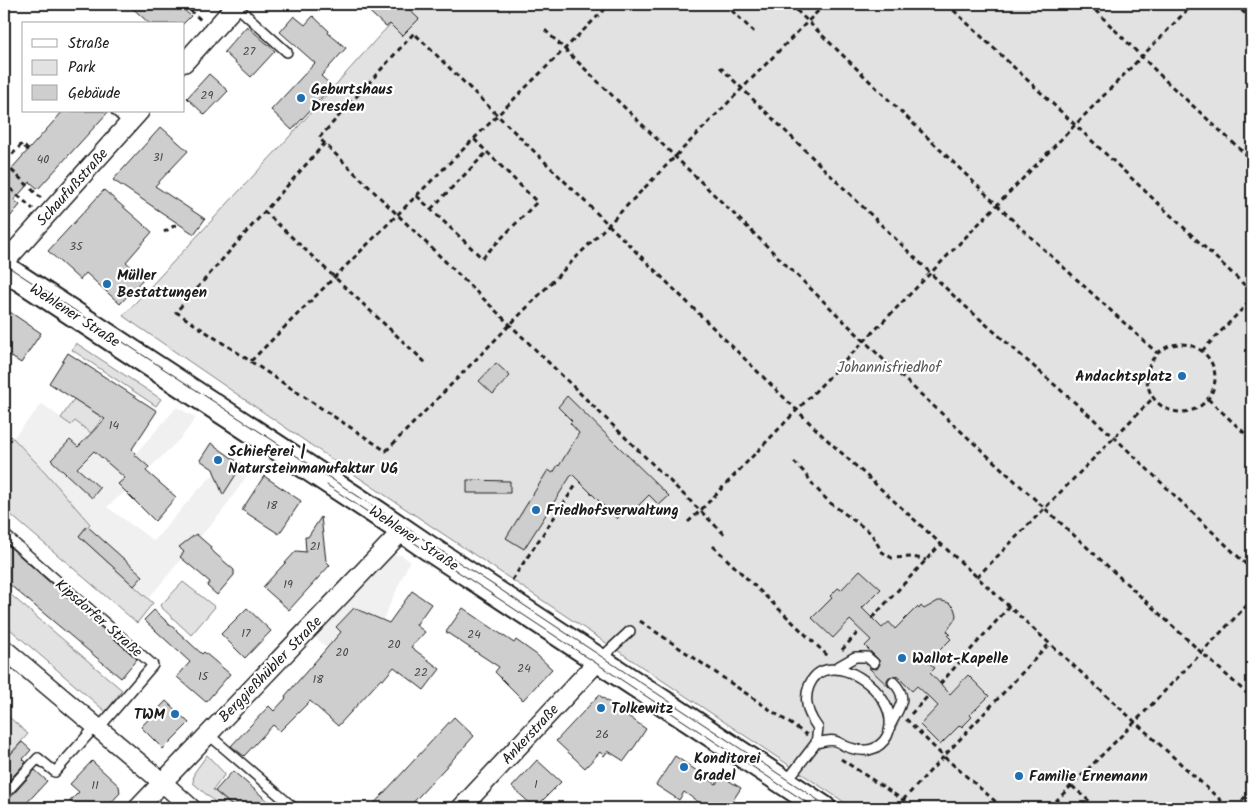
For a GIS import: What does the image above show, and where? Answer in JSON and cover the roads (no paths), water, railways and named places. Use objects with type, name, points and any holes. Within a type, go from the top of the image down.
[{"type":"main road","name":"Wehlener Straße","points":[[4,268],[823,808]]},
{"type":"street","points":[[185,61],[236,5]]},
{"type":"street","name":"Schaufußstraße","points":[[4,263],[48,214],[128,115]]},
{"type":"street","name":"Berggießhübler Straße","points":[[138,808],[402,530]]},
{"type":"street","points":[[4,649],[191,808]]},
{"type":"street","name":"Ankerstraße","points":[[461,808],[599,660]]},
{"type":"lane","points":[[236,5],[287,52]]},
{"type":"lane","name":"Kipsdorfer Straße","points":[[4,534],[153,665],[97,728]]},
{"type":"lane","points":[[599,660],[630,631]]},
{"type":"lane","points":[[786,783],[816,743],[818,728],[808,710],[806,699],[811,680],[821,671],[855,657],[867,657],[874,663]]},
{"type":"lane","points":[[833,665],[864,680],[876,690],[884,701],[891,724]]},
{"type":"lane","points":[[816,743],[834,740],[860,750],[873,749],[882,744],[888,735],[902,701],[901,690],[893,682]]},
{"type":"lane","points":[[4,795],[38,758],[54,772],[97,728]]},
{"type":"lane","points":[[209,734],[294,808]]},
{"type":"tram line","points":[[4,264],[830,808]]},
{"type":"tram line","points":[[327,485],[815,808]]},
{"type":"place","name":"Geburtshaus Dresden","points":[[301,98]]},
{"type":"place","name":"Müller Bestattungen","points":[[107,284]]},
{"type":"place","name":"Andachtsplatz","points":[[1182,376]]},
{"type":"place","name":"Schieferei | Natursteinmanufaktur UG","points":[[218,460]]},
{"type":"place","name":"Friedhofsverwaltung","points":[[536,510]]},
{"type":"place","name":"Wallot-Kapelle","points":[[902,658]]},
{"type":"place","name":"Tolkewitz","points":[[601,708]]},
{"type":"place","name":"TWM","points":[[175,714]]},
{"type":"place","name":"Konditorei Gradel","points":[[684,767]]},
{"type":"place","name":"Familie Ernemann","points":[[1019,776]]},
{"type":"park label","name":"Johannisfriedhof","points":[[889,367]]}]
